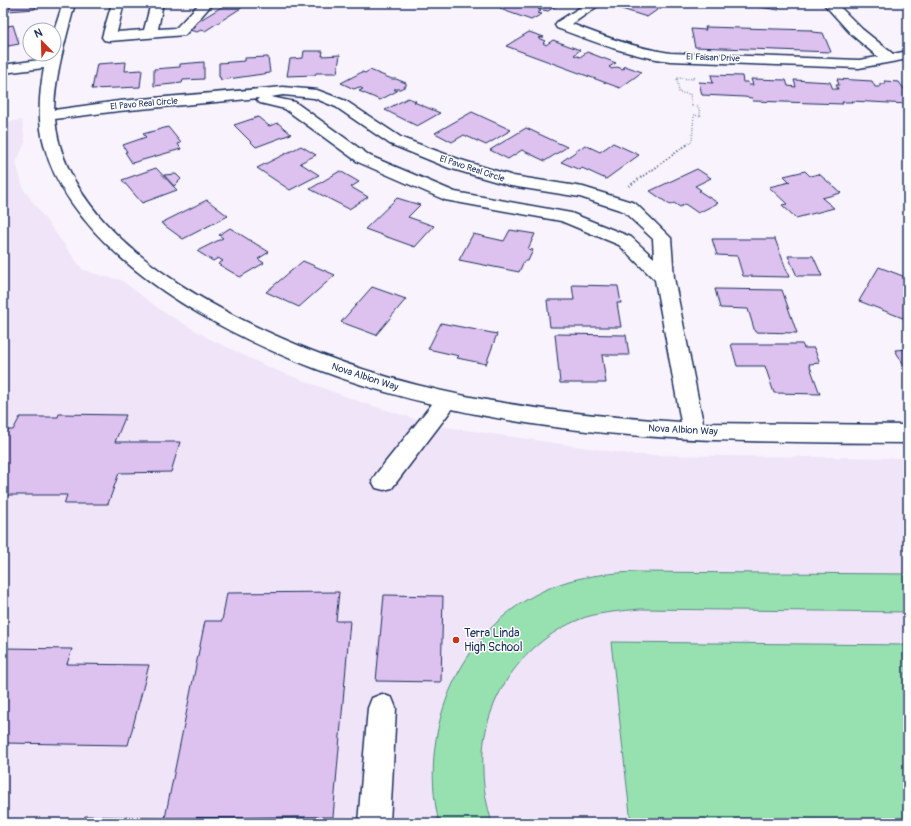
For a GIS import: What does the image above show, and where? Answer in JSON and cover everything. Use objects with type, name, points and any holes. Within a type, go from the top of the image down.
[{"type":"street","name":"Nova Albion Way","points":[[62,29],[69,3]]},
{"type":"street","points":[[118,3],[109,37],[180,32],[207,3]]},
{"type":"street","points":[[150,34],[157,3]]},
{"type":"street","name":"El Faisan Drive","points":[[596,3],[562,25],[617,46],[646,54],[859,64],[908,55]]},
{"type":"street","points":[[829,3],[857,32],[890,59]]},
{"type":"street","name":"Nova Albion Way","points":[[53,62],[48,85],[47,116],[53,153],[65,178],[91,218],[126,253],[164,282],[201,306],[282,346],[339,370],[397,387],[447,400],[538,417],[694,432],[908,434]]},
{"type":"street","points":[[3,69],[53,62]]},
{"type":"street","name":"El Pavo Real Circle","points":[[47,116],[119,106],[283,91],[317,94],[341,104],[396,141],[455,164],[511,181],[583,192],[630,207],[662,238],[664,278],[694,432]]},
{"type":"street","name":"El Pavo Real Circle","points":[[242,95],[290,105],[364,159],[451,196],[565,217],[625,241],[664,278]]},
{"type":"street","points":[[384,481],[447,400]]},
{"type":"street","points":[[374,823],[382,708]]},
{"type":"path","points":[[608,200],[692,141],[694,115],[701,116],[698,106],[692,106],[690,94],[679,94],[677,78],[694,79],[688,57]]},
{"type":"shaded area","name":"Terra Linda High School","points":[[22,120],[25,142],[16,163],[24,190],[82,269],[101,276],[121,280],[162,311],[210,339],[270,368],[360,402],[438,426],[636,455],[908,458],[908,823],[3,823],[3,123]]},
{"type":"green space","points":[[635,572],[908,574],[908,612],[640,609],[593,615],[563,627],[543,641],[525,657],[509,676],[497,697],[489,720],[484,744],[483,776],[488,810],[492,823],[439,823],[434,785],[435,747],[443,710],[457,676],[477,644],[502,617],[533,596],[577,579]]},
{"type":"green space","points":[[611,642],[908,645],[908,823],[631,823]]},
{"type":"building","points":[[12,3],[37,3],[35,9],[8,11]]},
{"type":"building","points":[[228,3],[249,3],[205,31],[201,30],[197,32],[189,30],[192,28],[189,27]]},
{"type":"building","points":[[512,3],[561,3],[548,11],[538,9],[541,11],[537,13],[542,14],[531,20],[500,9]]},
{"type":"building","points":[[612,3],[667,3],[647,17],[609,5]]},
{"type":"building","points":[[760,3],[780,3],[779,10],[759,7]]},
{"type":"building","points":[[13,25],[19,44],[3,47],[3,27]]},
{"type":"building","points":[[705,27],[811,30],[812,32],[823,33],[831,52],[695,47],[691,29],[706,30]]},
{"type":"building","points":[[529,32],[544,37],[538,38],[545,41],[543,43],[546,45],[553,40],[580,50],[574,55],[580,57],[587,52],[616,63],[609,67],[612,69],[617,67],[623,69],[625,66],[642,72],[620,88],[506,46]]},
{"type":"building","points":[[304,51],[323,51],[322,56],[340,55],[337,73],[316,73],[315,75],[287,76],[290,59],[303,58]]},
{"type":"building","points":[[268,57],[270,73],[221,80],[219,77],[219,63],[245,61],[245,58]]},
{"type":"building","points":[[126,62],[125,71],[142,70],[140,87],[92,89],[97,64]]},
{"type":"building","points":[[204,62],[204,79],[183,80],[182,83],[154,86],[154,69],[180,67],[180,64]]},
{"type":"building","points":[[370,70],[406,83],[406,86],[400,89],[394,89],[397,91],[380,100],[359,91],[363,89],[359,87],[354,89],[341,83],[362,72],[365,73]]},
{"type":"building","points":[[711,75],[742,76],[743,82],[748,82],[749,85],[753,85],[751,79],[786,80],[788,86],[796,87],[794,80],[830,82],[833,89],[838,89],[836,85],[839,85],[837,79],[872,81],[875,87],[880,87],[880,84],[886,84],[884,81],[899,82],[904,89],[908,89],[908,104],[851,101],[852,102],[842,102],[843,104],[753,101],[752,98],[744,97],[702,95],[699,82],[713,83]]},
{"type":"building","points":[[408,98],[440,113],[417,126],[385,110]]},
{"type":"building","points":[[472,112],[511,130],[486,145],[464,135],[452,142],[435,133]]},
{"type":"building","points":[[258,117],[269,126],[278,123],[291,134],[256,147],[234,125]]},
{"type":"building","points":[[168,127],[181,143],[178,144],[181,149],[132,163],[125,152],[127,152],[123,145],[146,137],[143,134]]},
{"type":"building","points":[[526,128],[567,147],[545,161],[522,150],[508,159],[490,150]]},
{"type":"building","points":[[613,143],[639,155],[606,179],[582,168],[580,170],[561,162],[585,145],[600,152]]},
{"type":"building","points":[[301,146],[316,155],[300,163],[319,175],[290,190],[257,168]]},
{"type":"building","points":[[156,168],[177,190],[142,203],[122,180]]},
{"type":"building","points":[[697,169],[711,178],[695,186],[701,190],[699,191],[718,203],[698,213],[685,204],[680,207],[674,203],[670,205],[650,191]]},
{"type":"building","points":[[340,171],[359,182],[351,187],[368,197],[349,209],[310,189]]},
{"type":"building","points":[[805,171],[810,176],[819,174],[841,193],[822,198],[834,208],[796,218],[782,205],[787,204],[769,187],[790,182],[784,176]]},
{"type":"building","points":[[176,174],[181,179],[174,186],[164,175]]},
{"type":"building","points":[[397,198],[420,205],[408,217],[434,226],[415,247],[365,229]]},
{"type":"building","points":[[207,200],[228,216],[183,239],[161,223]]},
{"type":"building","points":[[230,228],[269,252],[258,259],[264,263],[240,277],[218,264],[223,261],[218,258],[213,261],[197,251],[223,238],[219,235]]},
{"type":"building","points":[[510,230],[535,234],[528,249],[533,250],[528,261],[524,261],[519,272],[459,260],[473,234],[504,241]]},
{"type":"building","points":[[712,239],[775,239],[789,277],[743,276],[737,256],[717,255]]},
{"type":"building","points":[[788,256],[813,256],[822,276],[797,276]]},
{"type":"building","points":[[303,261],[335,275],[299,307],[266,292]]},
{"type":"building","points":[[879,267],[908,278],[908,320],[859,301]]},
{"type":"building","points":[[572,285],[618,286],[621,303],[617,303],[621,327],[550,327],[547,300],[574,300]]},
{"type":"building","points":[[372,287],[406,299],[376,335],[341,322]]},
{"type":"building","points":[[715,289],[782,290],[797,333],[755,332],[748,309],[720,308]]},
{"type":"building","points":[[441,323],[497,334],[486,364],[457,358],[459,356],[428,349]]},
{"type":"building","points":[[555,334],[626,335],[629,355],[602,355],[606,383],[560,383]]},
{"type":"building","points":[[731,344],[802,344],[804,348],[814,348],[820,363],[809,364],[820,394],[774,393],[765,366],[737,366]]},
{"type":"building","points":[[908,349],[908,372],[895,350]]},
{"type":"building","points":[[59,414],[126,415],[115,442],[180,442],[171,472],[119,473],[108,504],[64,504],[67,495],[3,495],[3,430],[13,430],[20,417],[58,417]]},
{"type":"building","points":[[339,592],[336,621],[350,621],[333,817],[165,818],[205,621],[222,621],[227,593]]},
{"type":"building","points":[[384,595],[443,596],[441,682],[376,681]]},
{"type":"building","points":[[3,648],[72,649],[67,664],[149,665],[128,745],[3,743]]},
{"type":"building","points":[[85,816],[165,818],[317,817],[317,823],[83,823]]},
{"type":"place","name":"Terra Linda High School","points":[[456,640]]}]
